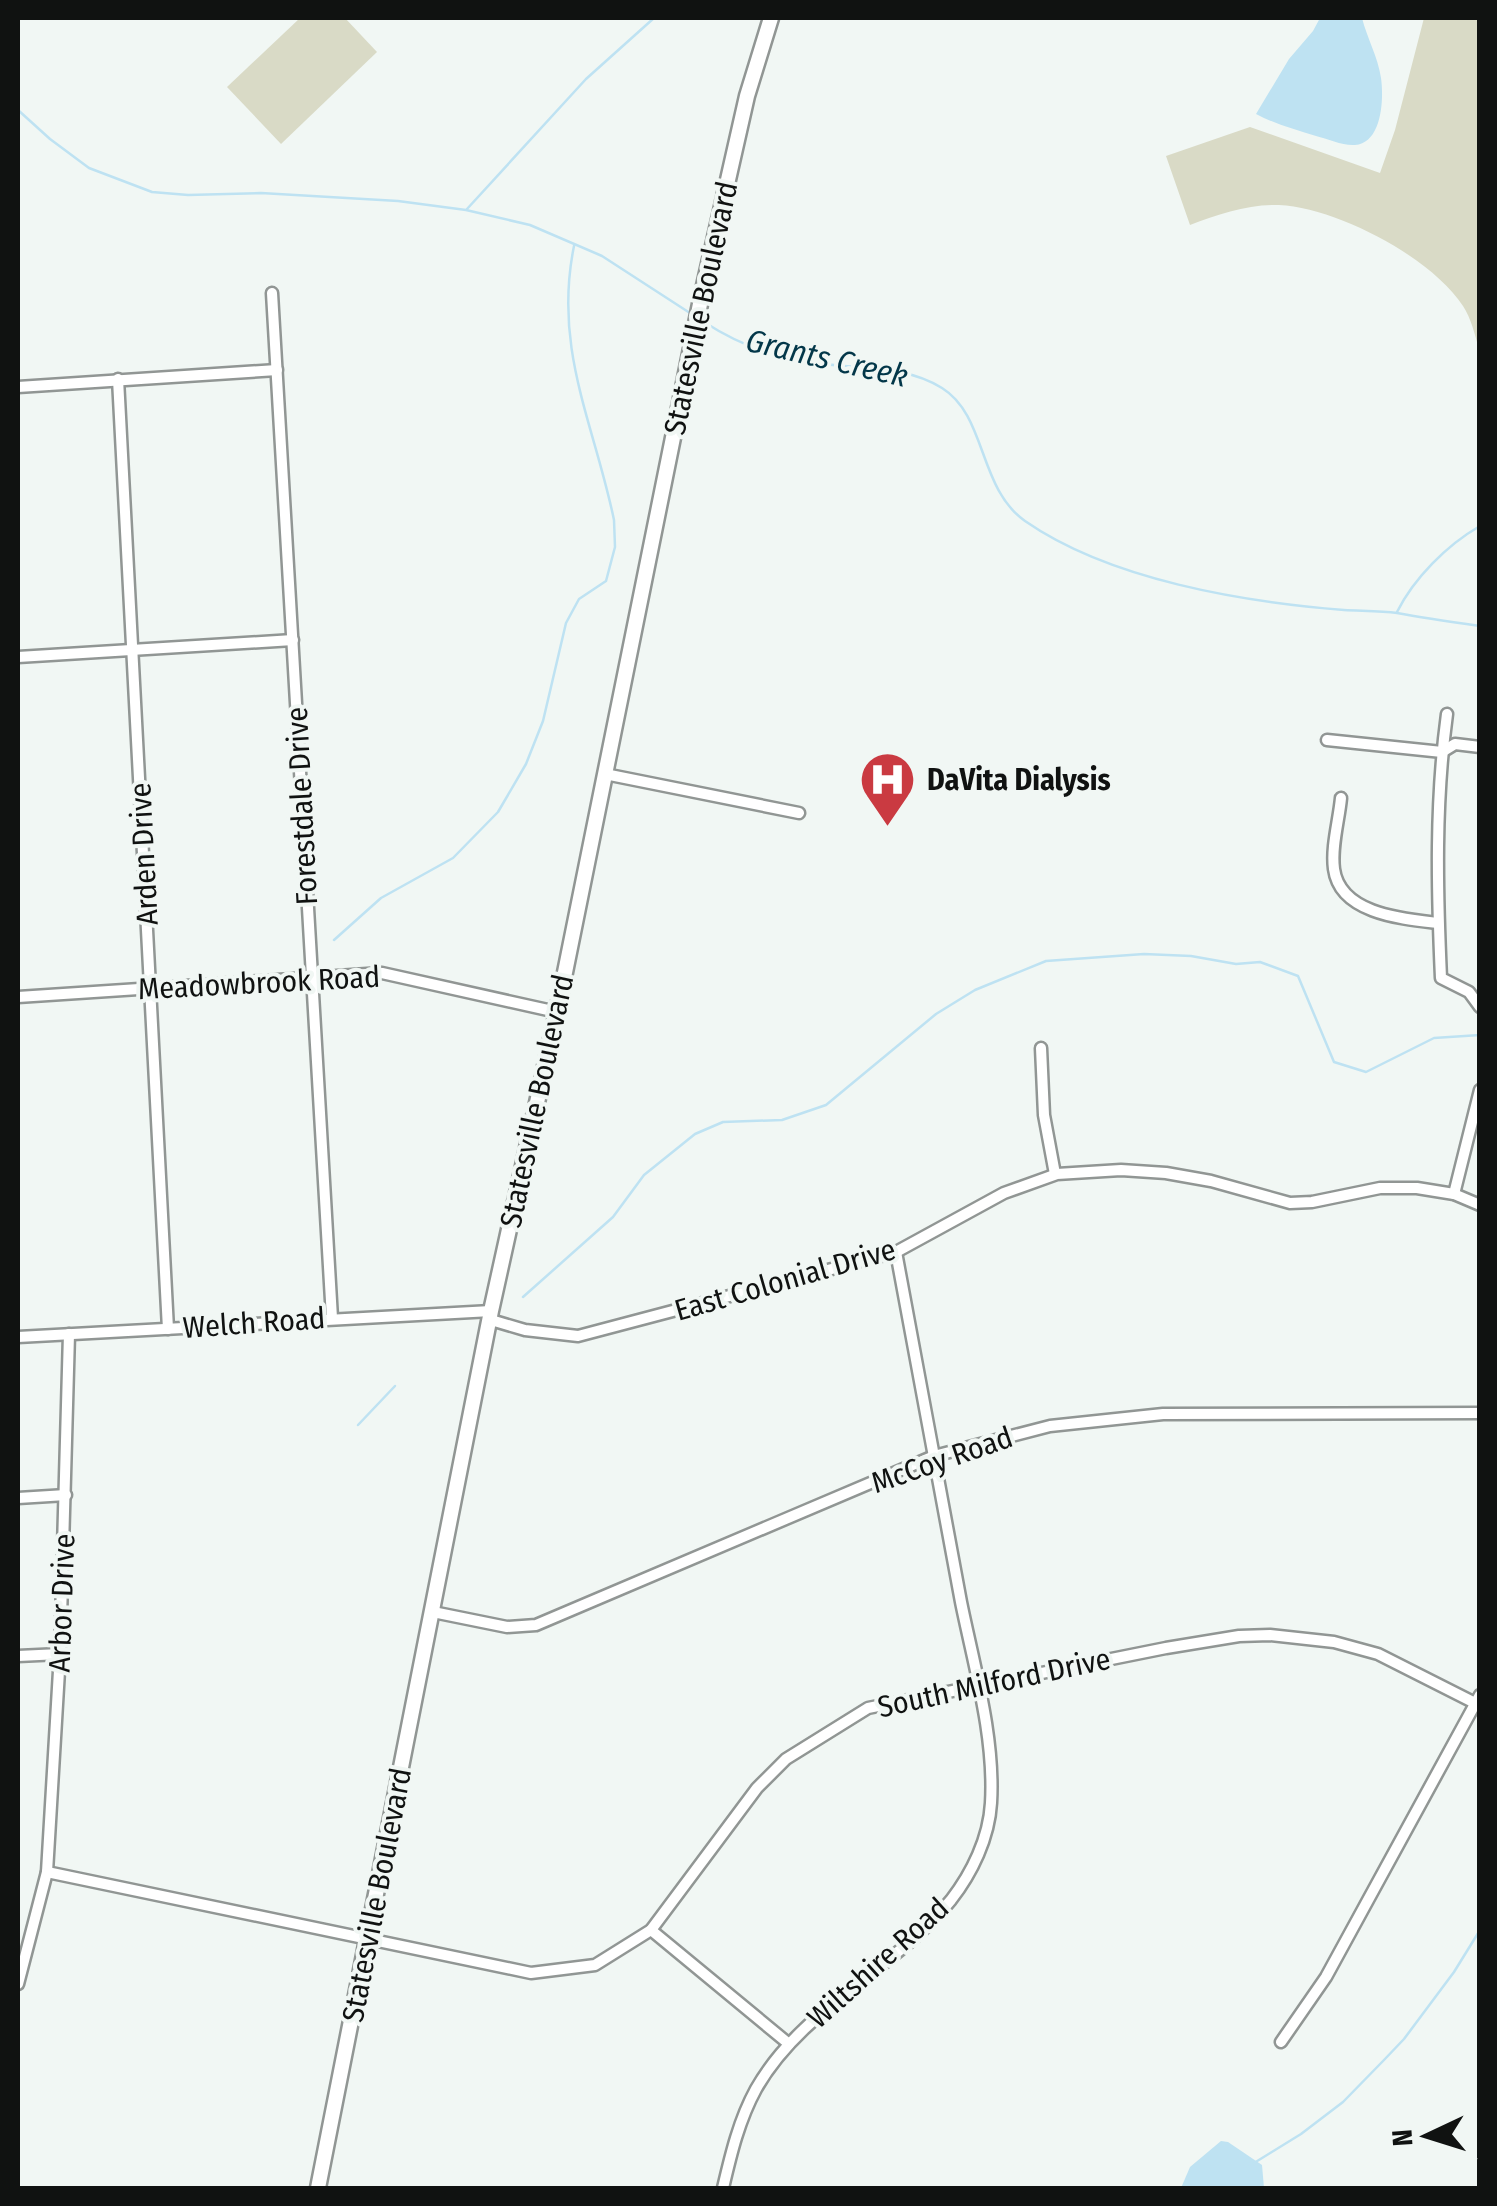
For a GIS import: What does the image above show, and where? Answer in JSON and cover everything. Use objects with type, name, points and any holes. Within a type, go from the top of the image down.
[{"type":"main road","name":"Statesville Boulevard","points":[[318,2188],[491,1315],[557,1012],[701,299],[747,96],[771,18]]},
{"type":"street","name":"Forestdale Drive","points":[[272,294],[332,1318]]},
{"type":"street","points":[[18,387],[277,370]]},
{"type":"street","name":"Arden Drive","points":[[118,379],[168,1328]]},
{"type":"street","points":[[18,656],[294,640]]},
{"type":"street","points":[[1448,714],[1442,752],[1436,869],[1442,978],[1468,992],[1480,1007]]},
{"type":"street","points":[[1327,740],[1442,752],[1454,744],[1480,747]]},
{"type":"street","points":[[605,774],[799,813]]},
{"type":"street","points":[[1342,798],[1334,869],[1347,895],[1361,906],[1408,920],[1438,923]]},
{"type":"street","name":"Meadowbrook Road","points":[[18,997],[382,973],[557,1012]]},
{"type":"street","points":[[1040,1048],[1044,1115],[1055,1174]]},
{"type":"street","points":[[1454,1194],[1480,1090]]},
{"type":"street","name":"East Colonial Drive","points":[[491,1315],[526,1330],[578,1336],[896,1252],[1004,1193],[1055,1174],[1122,1170],[1166,1173],[1290,1203],[1380,1188],[1417,1188],[1454,1194],[1480,1204]]},
{"type":"street","name":"Wiltshire Road","points":[[722,2188],[736,2135],[756,2088],[788,2044],[924,1929],[966,1878],[978,1855],[991,1806],[990,1759],[896,1252]]},
{"type":"street","name":"Welch Road","points":[[18,1337],[332,1318],[491,1315]]},
{"type":"street","name":"Arbor Drive","points":[[18,1984],[48,1872],[60,1654],[69,1334]]},
{"type":"street","name":"McCoy Road","points":[[433,1612],[507,1627],[536,1625],[934,1456],[1050,1426],[1163,1414],[1480,1413]]},
{"type":"street","points":[[18,1498],[66,1495]]},
{"type":"street","name":"South Milford Drive","points":[[48,1872],[368,1942],[532,1973],[595,1965],[651,1930],[757,1788],[786,1759],[868,1708],[1239,1636],[1270,1635],[1334,1642],[1378,1654],[1477,1699]]},
{"type":"street","points":[[18,1656],[60,1654]]},
{"type":"street","points":[[1281,2042],[1326,1977],[1477,1699]]},
{"type":"street","points":[[651,1930],[788,2044]]},
{"type":"green space","points":[[300,18],[345,18],[377,52],[281,144],[227,87]]},
{"type":"green space","points":[[1424,18],[1479,18],[1479,349],[1466,311],[1448,288],[1406,253],[1354,225],[1302,208],[1279,205],[1234,210],[1190,225],[1166,156],[1250,127],[1380,173]]},
{"type":"water","points":[[1320,18],[1362,18],[1377,63],[1382,87],[1379,119],[1371,137],[1355,145],[1286,127],[1256,114],[1289,59]]},
{"type":"water","points":[[1221,2141],[1262,2165],[1264,2188],[1181,2188],[1190,2167]]},
{"type":"waterway","points":[[467,209],[586,79],[654,18]]},
{"type":"waterway","name":"Grants Creek","points":[[18,110],[89,168],[152,192],[261,193],[398,201],[466,210],[530,225],[602,256],[693,315]]},
{"type":"waterway","points":[[334,940],[381,898],[453,858],[498,812],[526,764],[543,721],[566,623],[579,599],[606,581],[615,547],[614,520],[572,352],[569,283],[574,246]]},
{"type":"waterway","name":"Grants Creek","points":[[704,322],[776,355],[900,372],[942,388],[957,400],[967,416],[990,472],[1010,507],[1025,521],[1096,559],[1221,594],[1480,626]]},
{"type":"waterway","points":[[1397,612],[1432,563],[1480,526]]},
{"type":"waterway","points":[[523,1297],[613,1217],[644,1175],[695,1134],[723,1122],[782,1120],[826,1105],[936,1014],[975,990],[1046,961],[1144,954],[1191,956],[1236,964],[1260,962],[1298,976],[1334,1062],[1366,1072],[1434,1038],[1480,1035]]},
{"type":"waterway","points":[[358,1425],[395,1386]]},
{"type":"waterway","points":[[1254,2163],[1343,2102],[1384,2060],[1454,1972],[1480,1930]]},
{"type":"place","name":"DaVita Dialysis","points":[[888,829]]}]
